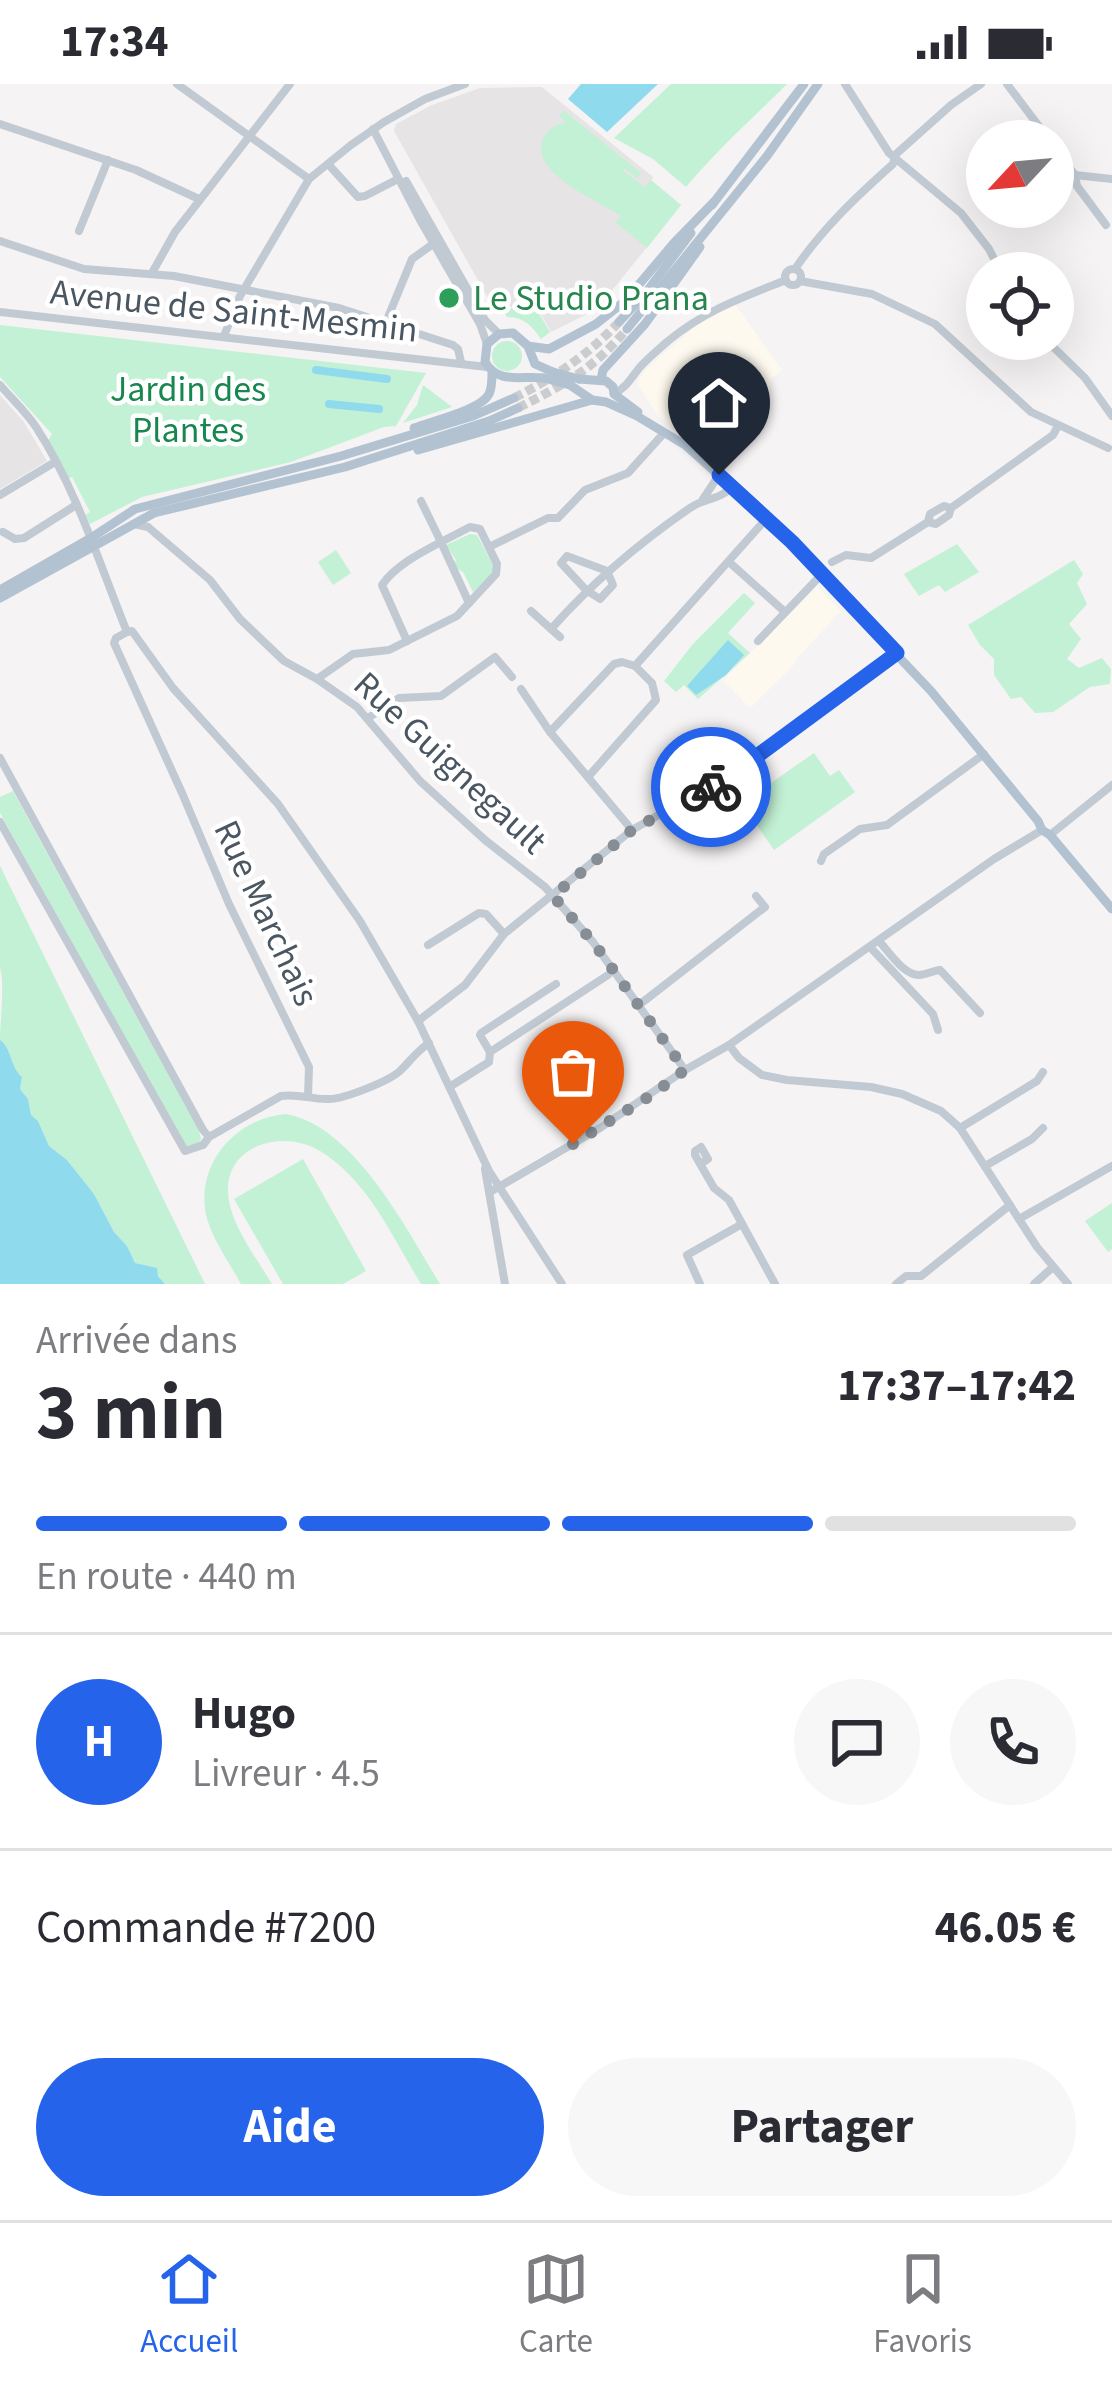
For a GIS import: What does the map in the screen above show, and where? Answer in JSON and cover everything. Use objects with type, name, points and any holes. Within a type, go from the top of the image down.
[{"type":"main road","points":[[804,84],[623,326],[715,222],[818,84]]},
{"type":"main road","points":[[528,346],[554,348],[626,301],[714,202]]},
{"type":"main road","points":[[601,380],[603,370],[646,324],[715,222]]},
{"type":"main road","points":[[343,462],[479,404],[489,395],[486,347],[499,334],[512,333],[528,346],[532,359],[549,375]]},
{"type":"main road","points":[[490,370],[507,379],[549,375],[575,382],[601,380],[613,387],[610,398]]},
{"type":"main road","points":[[575,382],[592,400]]},
{"type":"main road","points":[[93,543],[135,508],[445,443],[610,398],[685,445],[767,518],[897,653],[1112,909]]},
{"type":"main road","points":[[0,594],[154,513],[343,462],[516,404]]},
{"type":"street","points":[[177,84],[309,179]]},
{"type":"street","points":[[152,273],[175,232],[290,84]]},
{"type":"street","points":[[224,336],[244,288],[309,179],[374,129],[425,99],[465,84]]},
{"type":"street","points":[[844,84],[878,140],[961,213],[990,252]]},
{"type":"street","points":[[786,280],[787,272],[795,269],[819,235],[893,164],[895,155],[981,84]]},
{"type":"street","points":[[1007,84],[1034,120]]},
{"type":"street","points":[[0,124],[107,160],[199,200]]},
{"type":"street","points":[[374,129],[436,242],[485,320],[499,334]]},
{"type":"street","points":[[374,129],[480,324],[486,347]]},
{"type":"street","points":[[79,231],[107,160]]},
{"type":"street","points":[[328,164],[358,196],[399,178]]},
{"type":"street","points":[[1106,225],[1077,186],[1075,175],[1112,179]]},
{"type":"street","points":[[0,241],[84,269],[152,273],[339,308],[456,346],[461,362]]},
{"type":"street","points":[[386,322],[412,259],[436,242]]},
{"type":"street","points":[[795,269],[800,281]]},
{"type":"street","points":[[786,280],[793,285],[800,281],[872,294],[935,324],[1030,412],[1110,450]]},
{"type":"street","points":[[610,398],[666,343],[702,316],[786,280]]},
{"type":"street","name":"Avenue de Saint-Mesmin","points":[[0,312],[461,362],[490,370]]},
{"type":"street","name":"Avenue de Saint-Mesmin","points":[[461,362],[486,347]]},
{"type":"street","points":[[1067,360],[1112,416]]},
{"type":"street","points":[[0,385],[36,428],[55,462],[127,632],[132,631],[173,688],[278,804],[360,921],[451,1086],[495,1189],[562,1284]]},
{"type":"street","points":[[832,562],[845,555],[871,558],[928,522],[936,524],[950,515],[951,508],[1053,435],[1058,426]]},
{"type":"street","points":[[489,547],[563,515],[584,490],[628,473],[660,430]]},
{"type":"street","points":[[0,495],[55,462]]},
{"type":"street","points":[[551,629],[607,571],[702,500],[719,475]]},
{"type":"street","points":[[702,500],[724,496],[732,487]]},
{"type":"street","points":[[421,501],[470,603]]},
{"type":"street","points":[[1,531],[8,537],[24,538],[76,505]]},
{"type":"street","points":[[148,527],[154,513]]},
{"type":"street","points":[[635,666],[767,518]]},
{"type":"street","name":"Rue Guignegault","points":[[132,524],[148,527],[210,580],[247,627],[284,662],[317,679],[368,718],[421,781],[553,896],[593,942],[685,1070]]},
{"type":"street","points":[[317,679],[353,654],[389,650],[407,641],[457,616],[498,568],[476,527],[419,554],[384,581],[382,591],[407,641]]},
{"type":"street","points":[[567,556],[607,571],[613,585],[600,598],[586,590],[562,563],[567,556]]},
{"type":"street","points":[[729,562],[785,612]]},
{"type":"street","points":[[758,641],[822,574]]},
{"type":"street","points":[[531,611],[560,637]]},
{"type":"street","name":"Rue Marchais","points":[[127,632],[114,643],[229,904],[308,1067],[308,1096]]},
{"type":"street","points":[[418,1021],[465,985],[504,934],[632,830],[738,770],[897,653]]},
{"type":"street","points":[[368,718],[399,698],[440,696],[488,656],[495,657],[512,677]]},
{"type":"street","points":[[550,732],[614,664],[635,666],[652,683],[656,700],[588,777]]},
{"type":"street","points":[[521,689],[550,732],[632,830]]},
{"type":"street","points":[[821,861],[860,829],[887,825],[984,754]]},
{"type":"street","points":[[1,759],[11,787],[209,1137]]},
{"type":"street","points":[[0,774],[1,759]]},
{"type":"street","points":[[495,1189],[728,1045],[994,859],[1046,832],[1112,785]]},
{"type":"street","points":[[0,822],[184,1151],[203,1145],[281,1096],[332,1099],[380,1082],[399,1072],[429,1043]]},
{"type":"street","points":[[639,1005],[764,907],[756,896]]},
{"type":"street","points":[[428,945],[479,913],[486,914],[504,934]]},
{"type":"street","points":[[875,944],[909,972],[919,975],[940,970],[980,1013]]},
{"type":"street","points":[[875,944],[934,1015],[938,1030]]},
{"type":"street","points":[[490,1052],[608,975]]},
{"type":"street","points":[[451,1086],[489,1062],[490,1052],[481,1033],[556,984]]},
{"type":"street","points":[[728,1045],[762,1075],[871,1087],[941,1111],[960,1128],[1018,1219],[1068,1284]]},
{"type":"street","points":[[960,1128],[1043,1072]]},
{"type":"street","points":[[985,1166],[1043,1128]]},
{"type":"street","points":[[700,1164],[714,1188],[729,1200],[775,1284]]},
{"type":"street","points":[[1018,1219],[1112,1166]]},
{"type":"street","points":[[495,1189],[505,1284]]},
{"type":"street","points":[[896,1284],[906,1276],[921,1276],[1010,1205]]},
{"type":"street","points":[[700,1284],[687,1256],[742,1224]]},
{"type":"street","points":[[1034,1284],[1053,1267]]},
{"type":"shaded area","points":[[542,87],[681,205],[597,309],[551,332],[531,297],[497,314],[394,131],[396,124],[432,105],[480,88]]},
{"type":"shaded area","points":[[735,304],[782,370],[772,378],[766,404],[772,414],[730,444],[721,432],[697,444],[658,416],[637,383],[645,370],[698,324]]},
{"type":"shaded area","points":[[0,395],[24,422],[47,461],[0,489]]},
{"type":"shaded area","points":[[817,587],[841,611],[750,708],[723,680]]},
{"type":"green space","points":[[671,84],[787,84],[686,187],[653,159],[614,138]]},
{"type":"green space","points":[[564,111],[641,173],[637,178],[624,168],[624,172],[645,187],[651,180],[681,205],[647,248],[616,223],[621,216],[569,185],[546,164],[543,139],[566,122],[559,116]]},
{"type":"green space","points":[[530,298],[550,332],[541,339],[527,323],[504,312]]},
{"type":"green space","name":"Jardin des Plantes","points":[[0,325],[426,373],[396,426],[291,462],[142,497],[90,524],[85,515],[90,512],[48,441],[52,434],[0,377]]},
{"type":"green space","points":[[507,341],[522,356],[507,371],[492,356]]},
{"type":"green space","points":[[423,385],[452,407],[403,423],[417,405]]},
{"type":"green space","points":[[477,535],[494,572],[473,592],[446,545]]},
{"type":"green space","points":[[957,544],[979,572],[945,592],[939,585],[919,596],[904,574]]},
{"type":"green space","points":[[336,550],[351,573],[333,585],[318,562]]},
{"type":"green space","points":[[1074,560],[1083,574],[1077,583],[1087,604],[1069,624],[1081,639],[1067,659],[1079,668],[1102,658],[1111,669],[1110,684],[1090,687],[1053,712],[1035,713],[1021,697],[1011,699],[994,675],[994,659],[968,625]]},
{"type":"green space","points":[[744,593],[755,603],[728,633],[750,653],[698,699],[684,685],[676,692],[664,681]]},
{"type":"green space","points":[[814,753],[830,776],[839,770],[855,792],[774,850],[747,811],[771,793],[768,785]]},
{"type":"green space","points":[[13,791],[198,1129],[200,1143],[186,1146],[182,1140],[0,813],[0,797]]},
{"type":"green space","points":[[0,866],[205,1284],[165,1284],[152,1268],[135,1263],[94,1194],[49,1146],[31,1115],[20,1089],[22,1077],[0,1040]]},
{"type":"green space","points":[[285,1114],[310,1122],[355,1158],[376,1182],[440,1284],[421,1284],[378,1211],[337,1163],[320,1151],[288,1141],[271,1142],[243,1155],[228,1182],[236,1222],[272,1284],[241,1284],[206,1215],[207,1178],[235,1134]]},
{"type":"green space","points":[[303,1159],[366,1271],[343,1284],[283,1284],[234,1199]]},
{"type":"green space","points":[[1112,1203],[1112,1249],[1108,1252],[1085,1221]]},
{"type":"water","points":[[581,84],[658,84],[607,132],[568,99]]},
{"type":"water","points":[[728,640],[744,655],[726,675],[696,695],[687,686]]},
{"type":"water","points":[[0,1040],[22,1077],[20,1089],[49,1146],[94,1194],[135,1263],[157,1268],[165,1284],[0,1284]]},
{"type":"waterway","points":[[316,370],[387,379]]},
{"type":"waterway","points":[[329,404],[379,409]]},
{"type":"tunnel","points":[[514,398],[570,365],[619,322]]},
{"type":"tunnel","points":[[518,408],[577,375],[627,329]]},
{"type":"way so far","points":[[573,1144],[685,1070],[593,942],[553,896],[632,830],[711,787]]},
{"type":"place","name":"Le Studio Prana","points":[[449,298]]},
{"type":"route","points":[[711,787],[897,653],[792,542],[719,475]]}]
